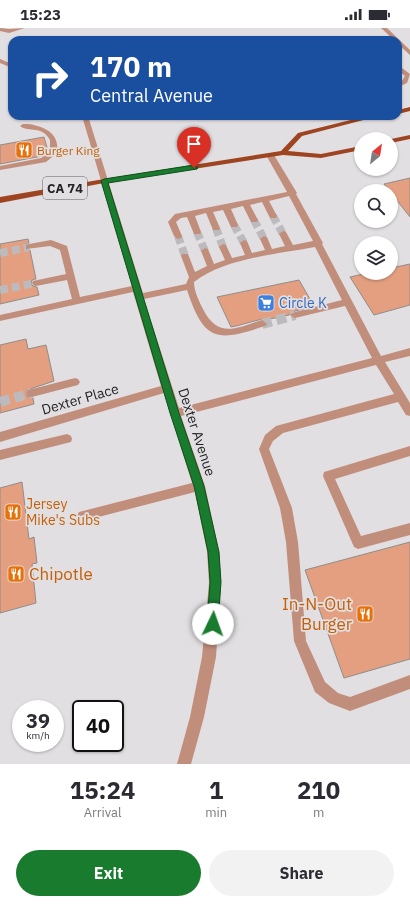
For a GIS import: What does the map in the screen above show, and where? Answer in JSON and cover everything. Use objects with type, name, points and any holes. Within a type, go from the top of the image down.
[{"type":"main road","points":[[283,152],[300,134],[357,120]]},
{"type":"main road","points":[[398,140],[410,137]]},
{"type":"main road","name":"CA 74","points":[[0,200],[104,181],[283,152],[321,156],[354,149]]},
{"type":"street","points":[[0,29],[9,30],[22,28]]},
{"type":"street","points":[[384,28],[392,36]]},
{"type":"street","points":[[402,46],[410,53]]},
{"type":"street","points":[[402,71],[408,76],[405,82],[402,83]]},
{"type":"street","name":"Dexter Avenue","points":[[87,120],[167,388],[199,486],[213,552],[215,582],[209,657],[197,717],[184,764]]},
{"type":"street","points":[[0,168],[43,160],[53,153],[55,145],[49,133],[37,127],[23,126]]},
{"type":"street","points":[[270,155],[293,193],[378,360],[410,412]]},
{"type":"street","points":[[178,236],[172,222],[178,216],[293,193]]},
{"type":"street","points":[[264,199],[274,216]]},
{"type":"street","points":[[245,203],[254,220]]},
{"type":"street","points":[[226,207],[234,224]]},
{"type":"street","points":[[208,210],[216,228]]},
{"type":"street","points":[[190,214],[197,232]]},
{"type":"street","points":[[283,234],[291,249]]},
{"type":"street","points":[[264,239],[270,253]]},
{"type":"street","points":[[29,247],[51,243],[64,248],[77,301]]},
{"type":"street","points":[[244,243],[250,257]]},
{"type":"street","points":[[262,324],[232,332],[222,333],[209,326],[195,302],[190,281],[193,277],[211,266],[319,243]]},
{"type":"street","points":[[223,247],[230,262]]},
{"type":"street","points":[[205,251],[211,266]]},
{"type":"street","points":[[185,256],[193,277]]},
{"type":"street","points":[[36,283],[71,276]]},
{"type":"street","points":[[140,297],[190,286]]},
{"type":"street","points":[[0,318],[137,288]]},
{"type":"street","points":[[295,316],[349,302]]},
{"type":"street","points":[[175,413],[410,352]]},
{"type":"street","points":[[32,393],[75,382]]},
{"type":"street","name":"Dexter Place","points":[[0,436],[167,388]]},
{"type":"street","points":[[400,397],[280,429],[268,438],[264,449],[286,508],[292,542],[300,641],[320,687],[334,698],[350,704],[410,682]]},
{"type":"street","points":[[0,455],[67,439]]},
{"type":"street","points":[[410,451],[328,476],[358,543],[410,529]]},
{"type":"street","points":[[83,516],[199,486]]},
{"type":"building","name":"Burger King","points":[[44,137],[48,151],[42,156],[0,164],[0,145]]},
{"type":"building","points":[[410,178],[410,217],[398,202],[398,184],[384,184]]},
{"type":"building","points":[[28,239],[29,243],[25,244],[24,249],[30,250],[36,279],[32,280],[31,284],[37,287],[39,295],[0,304],[0,244]]},
{"type":"building","points":[[410,264],[410,305],[374,315],[350,277],[354,276],[354,280],[398,280],[398,267]]},
{"type":"building","name":"Circle K","points":[[299,280],[314,306],[295,311],[289,315],[265,320],[262,319],[231,327],[217,297]]},
{"type":"building","points":[[26,339],[28,349],[46,345],[54,381],[27,390],[27,396],[33,398],[34,404],[0,413],[0,345]]},
{"type":"building","points":[[22,482],[29,539],[34,537],[37,563],[32,564],[36,603],[0,613],[0,488]]},
{"type":"building","name":"In-N-Out Burger","points":[[410,542],[410,659],[344,678],[305,570]]},
{"type":"tunnel","points":[[273,216],[283,234]]},
{"type":"tunnel","points":[[254,220],[264,239]]},
{"type":"tunnel","points":[[234,225],[244,243]]},
{"type":"tunnel","points":[[216,228],[223,247]]},
{"type":"tunnel","points":[[197,232],[205,251]]},
{"type":"tunnel","points":[[178,236],[185,256]]},
{"type":"tunnel","points":[[0,253],[29,247]]},
{"type":"tunnel","points":[[0,290],[36,283]]},
{"type":"tunnel","points":[[262,324],[295,315]]},
{"type":"tunnel","points":[[0,402],[32,393]]},
{"type":"place","name":"Burger King","points":[[24,150]]},
{"type":"place","name":"Circle K","points":[[266,303]]},
{"type":"place","name":"Jersey Mike's Subs","points":[[13,512]]},
{"type":"place","name":"Chipotle","points":[[16,574]]},
{"type":"place","name":"In-N-Out Burger","points":[[365,614]]},
{"type":"route","points":[[194,168],[104,181],[175,413],[199,486],[213,552],[215,582],[213,624]]}]
